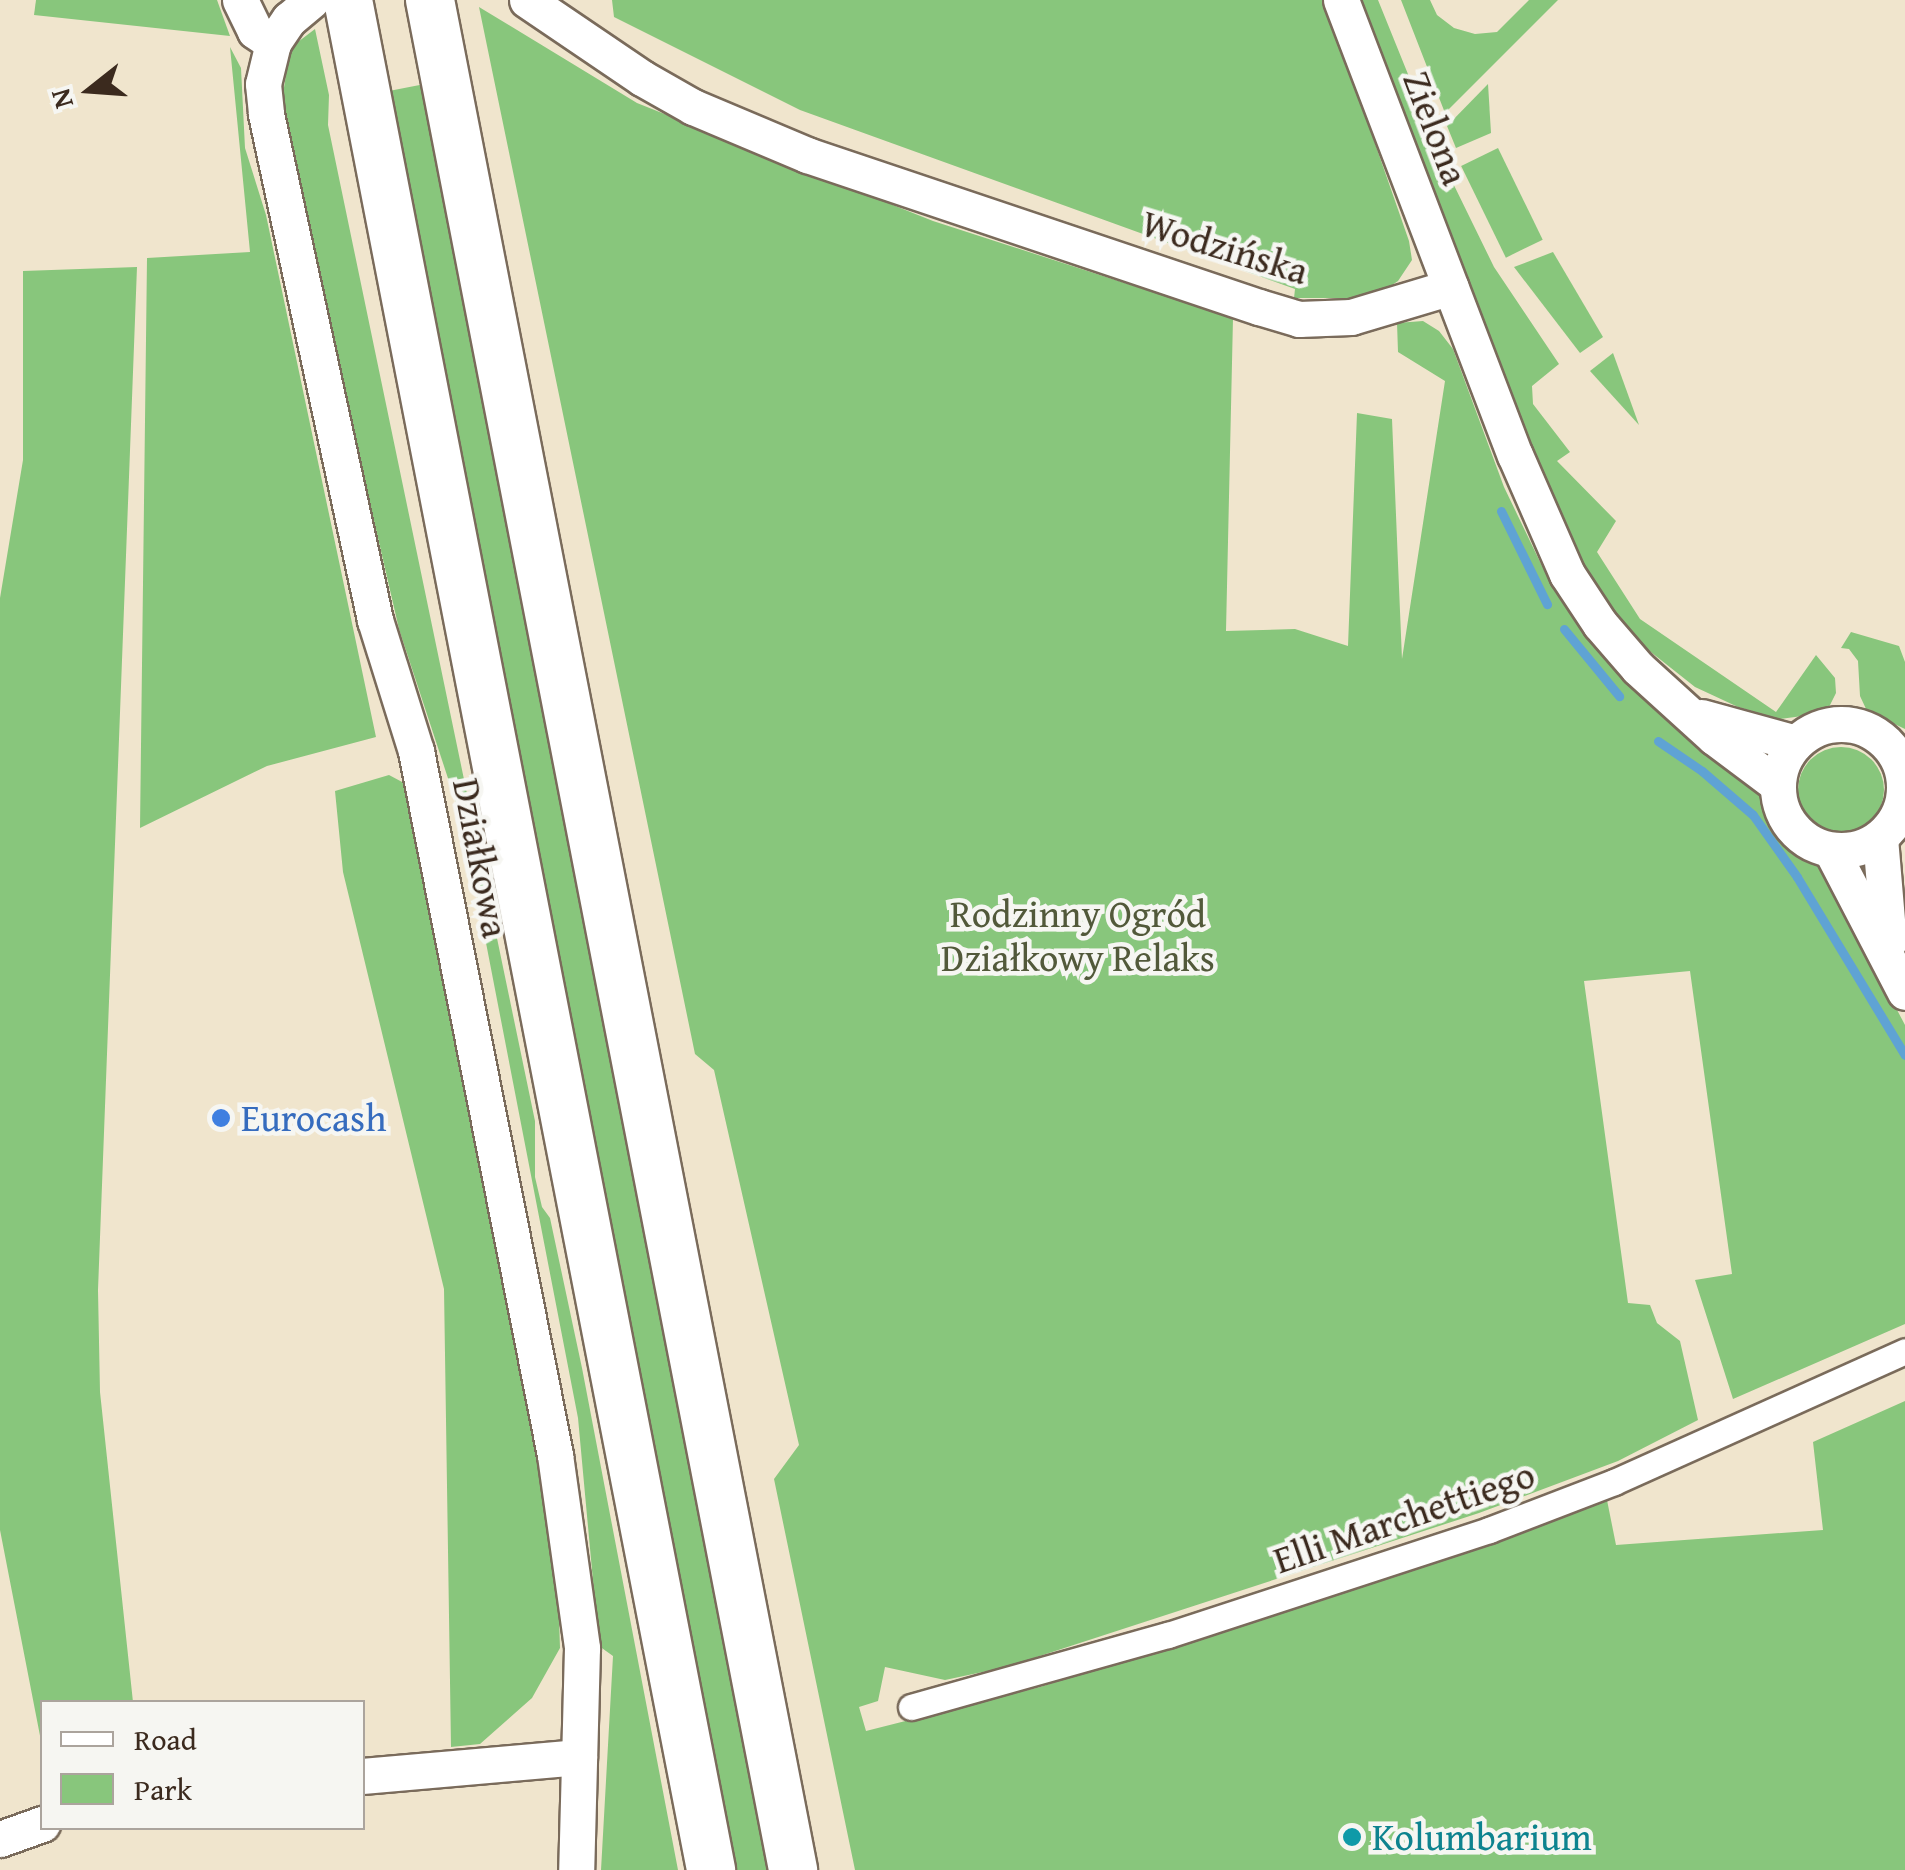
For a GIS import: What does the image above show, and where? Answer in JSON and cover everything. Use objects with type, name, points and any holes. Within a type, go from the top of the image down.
[{"type":"highway","points":[[348,0],[711,1870]]},
{"type":"highway","points":[[430,0],[793,1870]]},
{"type":"street","points":[[240,0],[256,31],[273,43],[289,19],[312,0]]},
{"type":"street","name":"Wodzińska","points":[[527,0],[692,107],[790,148],[1259,308],[1299,319],[1351,317],[1451,286]]},
{"type":"street","name":"Zielona","points":[[1341,0],[1451,286]]},
{"type":"street","name":"Działkowa","points":[[273,43],[263,84],[266,114],[375,620],[416,750],[554,1455],[580,1609],[576,1870]]},
{"type":"street","points":[[1451,286],[1528,487],[1567,574],[1623,652],[1778,786]]},
{"type":"street","points":[[1691,714],[1796,742]]},
{"type":"street","points":[[1846,724],[1871,731],[1898,748],[1904,799],[1898,817],[1880,838],[1853,850],[1831,850],[1814,844],[1793,828],[1783,812],[1778,786],[1783,762],[1796,742],[1819,728],[1846,724]]},
{"type":"street","points":[[1880,838],[1898,978]]},
{"type":"street","points":[[1831,850],[1898,978]]},
{"type":"street","name":"Elli Marchettiego","points":[[912,1707],[1151,1640],[1489,1530],[1614,1482],[1905,1352]]},
{"type":"street","points":[[365,1776],[578,1757]]},
{"type":"street","points":[[0,1838],[40,1825]]},
{"type":"green space","points":[[36,0],[217,0],[230,36],[34,15]]},
{"type":"green space","points":[[612,0],[1325,0],[1409,241],[1412,260],[1398,281],[1373,298],[1294,298],[1295,289],[800,110],[614,17]]},
{"type":"green space","points":[[1358,0],[1378,0],[1448,173],[1494,267],[1559,364],[1532,386],[1533,404],[1570,452],[1557,461],[1616,521],[1597,552],[1640,619],[1776,712],[1816,655],[1835,678],[1836,693],[1829,707],[1810,715],[1780,719],[1738,707],[1695,687],[1647,649],[1603,603],[1568,540]]},
{"type":"green space","points":[[1401,0],[1430,0],[1437,15],[1454,28],[1475,34],[1497,32],[1529,0],[1558,0],[1445,113]]},
{"type":"green space","name":"Rodzinny Ogród Działkowy Relaks","points":[[479,7],[637,103],[933,221],[1233,318],[1226,631],[1295,629],[1348,646],[1357,413],[1392,419],[1402,659],[1445,381],[1398,352],[1397,323],[1423,321],[1439,331],[1453,349],[1504,487],[1542,566],[1582,628],[1756,783],[1780,836],[1820,864],[1905,1025],[1905,1324],[1733,1399],[1695,1280],[1732,1274],[1690,971],[1584,981],[1628,1303],[1650,1305],[1657,1323],[1680,1341],[1698,1420],[1618,1461],[1479,1513],[1006,1667],[945,1680],[885,1667],[878,1701],[859,1707],[866,1731],[1040,1687],[1379,1580],[1607,1500],[1616,1545],[1823,1530],[1813,1442],[1905,1401],[1905,1870],[855,1870],[774,1479],[799,1445],[714,1070],[695,1054]]},
{"type":"green space","points":[[315,29],[329,95],[328,125],[535,1121],[535,1177],[542,1207],[550,1218],[582,1368],[678,1870],[601,1870],[613,1656],[599,1646],[578,1418],[463,824],[399,629],[296,183],[283,94],[290,48]]},
{"type":"green space","points":[[230,47],[241,68],[245,148],[266,215],[376,737],[267,766],[140,828],[147,258],[250,252]]},
{"type":"green space","points":[[430,83],[777,1870],[725,1870],[380,93]]},
{"type":"green space","points":[[1488,84],[1491,133],[1456,148],[1447,126]]},
{"type":"green space","points":[[1498,148],[1543,240],[1506,258],[1461,166]]},
{"type":"green space","points":[[1553,252],[1603,337],[1580,353],[1514,267]]},
{"type":"green space","points":[[137,267],[98,1290],[100,1392],[133,1700],[40,1700],[40,1736],[0,1530],[0,598],[23,460],[23,271]]},
{"type":"green space","points":[[1613,353],[1639,425],[1590,371]]},
{"type":"green space","points":[[1851,632],[1899,646],[1905,662],[1905,729],[1867,711],[1860,696],[1858,661],[1849,649],[1841,648]]},
{"type":"green space","points":[[1841,747],[1865,754],[1877,766],[1884,790],[1877,814],[1865,826],[1841,833],[1817,826],[1805,814],[1798,790],[1805,766],[1817,754]]},
{"type":"green space","points":[[389,775],[404,783],[417,835],[538,1447],[559,1617],[560,1648],[532,1698],[480,1744],[451,1747],[444,1289],[343,872],[335,791]]},
{"type":"waterway","points":[[1501,511],[1547,604]]},
{"type":"waterway","points":[[1564,629],[1619,696]]},
{"type":"waterway","points":[[1658,741],[1702,771],[1753,815],[1797,877],[1905,1055]]},
{"type":"place","name":"Eurocash","points":[[221,1118]]},
{"type":"place","name":"Kolumbarium","points":[[1352,1837]]}]
